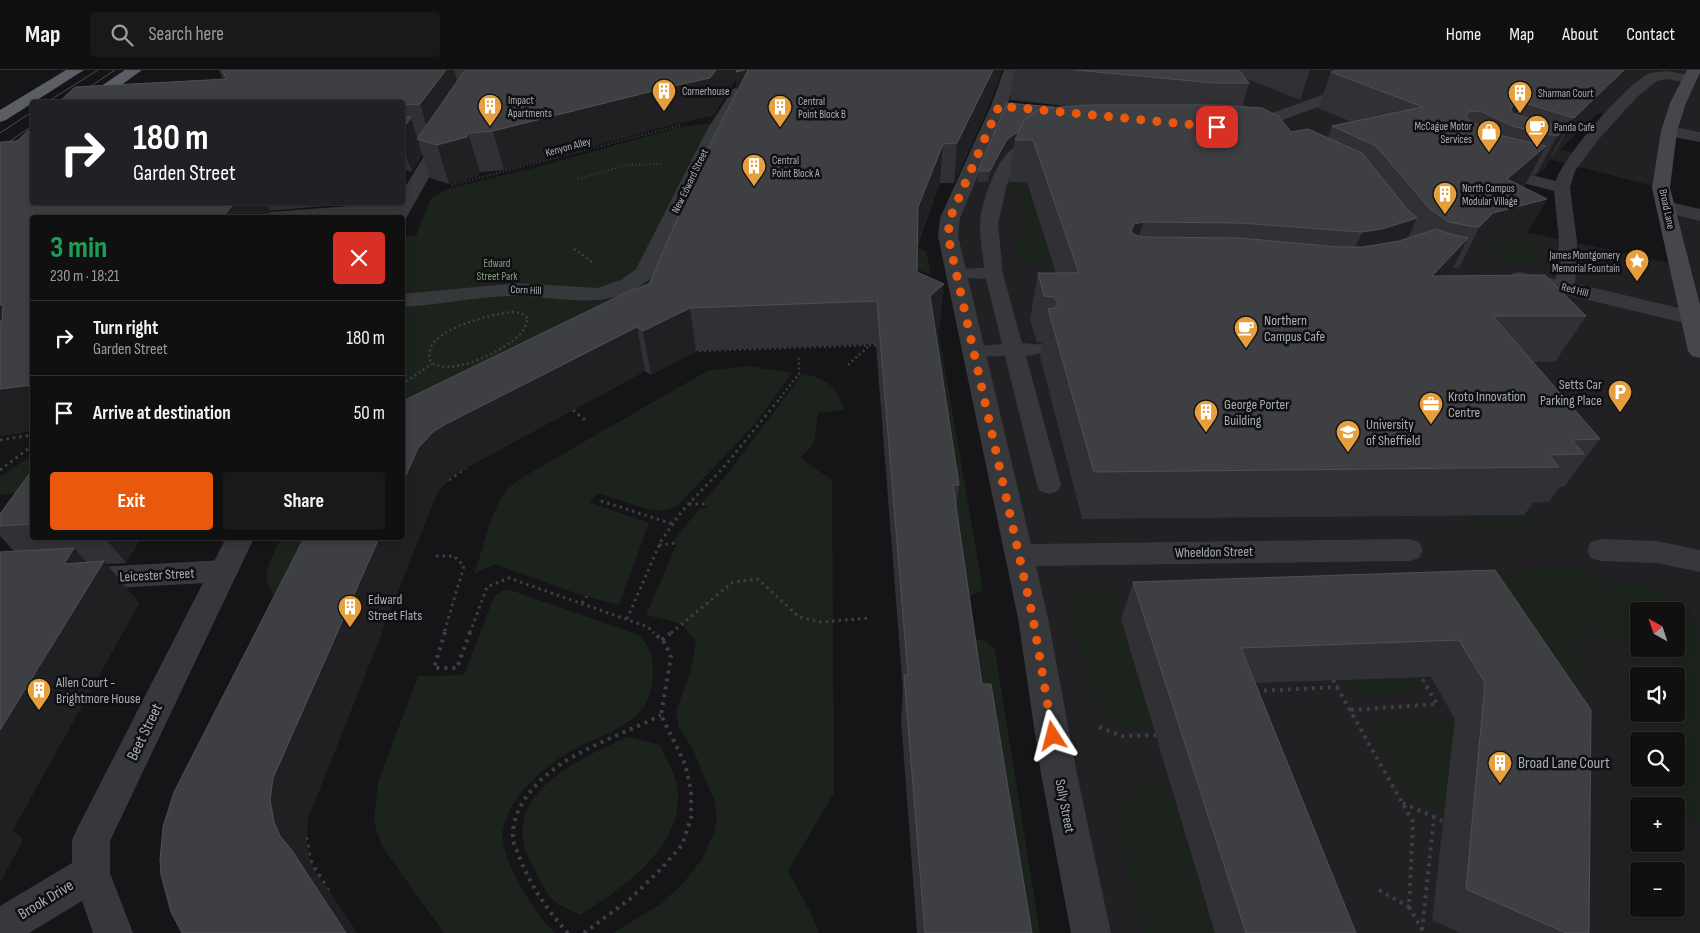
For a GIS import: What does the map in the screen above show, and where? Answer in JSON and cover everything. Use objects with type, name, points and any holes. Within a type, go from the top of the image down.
[{"type":"highway","points":[[0,117],[77,70]]},
{"type":"highway","points":[[91,100],[135,70]]},
{"type":"main road","name":"Broad Lane","points":[[1691,74],[1669,131],[1662,188],[1700,351]]},
{"type":"street","name":"Solly Street","points":[[1011,70],[1009,107],[950,218],[948,236],[1034,623],[1059,774],[1091,933]]},
{"type":"street","points":[[1239,136],[1260,123],[1407,70]]},
{"type":"street","name":"New Edward Street","points":[[645,273],[724,115],[746,87]]},
{"type":"street","points":[[405,204],[454,122]]},
{"type":"street","points":[[1669,131],[1700,137]]},
{"type":"street","points":[[1666,207],[1700,215]]},
{"type":"street","points":[[347,215],[399,213]]},
{"type":"street","name":"Corn Hill","points":[[405,301],[519,288],[586,296],[606,294],[630,285],[645,273]]},
{"type":"street","name":"Red Hill","points":[[1501,275],[1565,287],[1692,318]]},
{"type":"street","name":"Beet Street","points":[[113,933],[91,873],[91,840],[239,540]]},
{"type":"street","name":"Wheeldon Street","points":[[1020,555],[1409,550]]},
{"type":"street","points":[[1601,550],[1657,552],[1700,561]]},
{"type":"street","name":"Leicester Street","points":[[48,580],[224,571]]},
{"type":"street","name":"Brook Drive","points":[[0,928],[91,873]]},
{"type":"lane","points":[[1565,287],[1568,241],[1562,188],[1569,168],[1633,93],[1653,77],[1664,73],[1691,74]]},
{"type":"lane","points":[[1049,485],[994,274],[989,224],[1007,162],[1015,152],[1036,143],[1059,140]]},
{"type":"lane","points":[[420,147],[438,146]]},
{"type":"lane","points":[[1553,163],[1569,168]]},
{"type":"lane","points":[[1482,168],[1562,188]]},
{"type":"lane","points":[[956,273],[994,274]]},
{"type":"lane","points":[[974,351],[1038,349]]},
{"type":"path","name":"Kenyon Alley","points":[[415,189],[446,187],[488,177],[674,126],[724,115]]},
{"type":"path","points":[[578,180],[626,165],[645,163],[698,164]]},
{"type":"path","points":[[574,249],[598,266]]},
{"type":"path","points":[[500,313],[521,313],[528,318],[522,332],[496,352],[466,364],[440,367],[432,364],[428,353],[434,344],[463,324],[500,313]]},
{"type":"path","points":[[688,352],[876,344],[877,354]]},
{"type":"path","points":[[848,365],[870,345]]},
{"type":"path","points":[[496,352],[503,356]]},
{"type":"path","points":[[626,619],[659,545],[688,504],[723,468],[799,374],[799,358]]},
{"type":"path","points":[[405,382],[432,364]]},
{"type":"path","points":[[564,414],[581,405]]},
{"type":"path","points":[[573,410],[585,420]]},
{"type":"path","points":[[0,440],[30,435]]},
{"type":"path","points":[[0,470],[30,448]]},
{"type":"path","points":[[444,485],[451,477],[471,465]]},
{"type":"path","points":[[601,501],[673,524]]},
{"type":"path","points":[[688,504],[706,504]]},
{"type":"path","points":[[659,545],[675,543]]},
{"type":"path","points":[[436,556],[454,556],[464,566],[434,668],[457,668],[486,586],[510,578],[648,627],[665,643],[671,657],[661,715],[685,764],[691,790],[691,818],[682,845],[630,899],[584,933]]},
{"type":"path","points":[[662,640],[733,582],[758,579],[799,617],[821,622],[870,618]]},
{"type":"path","points":[[582,603],[587,596]]},
{"type":"path","points":[[1351,710],[1437,704],[1421,677]]},
{"type":"path","points":[[1333,680],[1412,822],[1409,907]]},
{"type":"path","points":[[1252,692],[1338,687]]},
{"type":"path","points":[[568,933],[544,906],[524,870],[513,838],[518,809],[533,788],[551,771],[573,756],[595,744],[640,727],[661,715]]},
{"type":"path","points":[[1099,727],[1122,736],[1161,735]]},
{"type":"path","points":[[1402,802],[1442,821]]},
{"type":"path","points":[[1423,932],[1434,817]]},
{"type":"path","points":[[307,831],[306,840],[310,862],[316,874],[332,895]]},
{"type":"path","points":[[1379,890],[1409,907],[1423,932]]},
{"type":"shaded area","name":"University of Sheffield","points":[[1164,70],[1292,70],[1350,91],[1312,104],[1393,139],[1499,226],[1679,265],[1666,207],[1700,215],[1700,933],[1091,933],[950,218],[999,106],[1204,127]]},
{"type":"shaded area","points":[[1564,70],[1700,70],[1700,137],[1669,131],[1661,188],[1548,159],[1543,163],[1548,165],[1533,178],[1438,134],[1557,149],[1579,154],[1612,116],[1590,111]]},
{"type":"green space","name":"Edward Street Park","points":[[720,122],[916,247],[926,251],[931,275],[912,267],[405,414],[405,237],[416,236],[431,198],[447,189],[534,168],[680,127]]},
{"type":"green space","points":[[1011,182],[1027,182],[1172,263],[1041,264],[1029,263],[1014,256],[1014,247],[1022,238],[1022,197],[1009,186]]},
{"type":"green space","points":[[1499,226],[1537,235],[1541,264],[1527,265],[1512,262],[1487,250],[1523,240]]},
{"type":"green space","points":[[938,329],[983,590],[971,596],[957,596],[935,332]]},
{"type":"green space","points":[[748,366],[792,373],[755,424],[676,507],[660,511],[646,509],[598,493],[589,502],[649,523],[619,605],[578,594],[495,564],[474,574],[496,507],[506,491],[514,484],[528,474],[700,375],[710,370]]},
{"type":"green space","points":[[802,374],[818,378],[830,384],[838,395],[844,410],[818,413],[814,443],[800,458],[832,480],[834,793],[788,871],[813,917],[819,933],[613,933],[662,903],[684,882],[702,859],[713,835],[717,818],[714,800],[695,754],[679,727],[676,711],[691,670],[696,642],[682,624],[646,615],[676,546],[674,540],[700,508],[707,508],[704,501],[728,473]]},
{"type":"green space","points":[[30,458],[30,490],[0,495],[0,477]]},
{"type":"green space","points":[[1466,515],[1524,515],[1534,528],[1476,531]]},
{"type":"green space","points":[[280,540],[349,540],[278,601],[268,584],[267,569]]},
{"type":"green space","points":[[1583,568],[1592,580],[1640,584],[1655,588],[1679,602],[1630,602],[1630,647],[1578,630],[1587,933],[1468,608],[1122,619],[1155,731],[1121,728],[1107,720],[1095,706],[1065,598],[1069,590],[1111,586],[1118,610],[1458,599],[1441,573]]},
{"type":"green space","points":[[505,590],[513,591],[639,635],[648,647],[652,659],[652,687],[645,706],[631,720],[621,727],[564,755],[535,778],[518,797],[506,819],[503,830],[503,842],[512,870],[529,900],[555,933],[444,933],[383,848],[374,818],[378,782],[418,676],[464,675],[492,602],[496,595]]},
{"type":"green space","points":[[1685,608],[1700,631],[1700,826],[1690,822],[1685,816],[1685,797],[1679,797],[1679,787],[1685,787],[1685,732],[1674,732],[1674,722],[1685,722],[1685,667],[1670,667],[1669,659],[1666,658],[1685,658]]},
{"type":"green space","points":[[974,639],[986,642],[995,650],[1040,933],[1014,933]]},
{"type":"green space","points":[[1415,677],[1424,692],[1352,695],[1346,680]]},
{"type":"green space","points":[[1455,719],[1444,812],[1406,794],[1368,725]]},
{"type":"green space","points":[[628,737],[660,745],[672,769],[678,789],[676,815],[669,833],[659,850],[645,866],[613,893],[580,915],[556,902],[545,889],[523,843],[523,821],[532,801],[546,784],[586,757]]},
{"type":"green space","points":[[1168,785],[1214,933],[1144,933],[1116,819],[1123,801],[1134,791],[1149,786]]},
{"type":"building","points":[[222,70],[446,70],[420,104],[405,105],[405,100],[61,100],[75,87],[227,79]]},
{"type":"building","points":[[465,70],[716,70],[710,78],[493,131],[468,133],[467,137],[437,145],[417,139]]},
{"type":"building","points":[[748,70],[993,70],[957,143],[943,144],[918,207],[917,272],[944,284],[930,296],[959,485],[953,485],[982,684],[991,684],[1032,933],[925,933],[904,675],[908,675],[877,301],[690,308],[643,331],[637,327],[433,432],[418,448],[405,477],[405,400],[627,292],[649,284],[706,152]]},
{"type":"building","points":[[1075,70],[1239,70],[1249,83],[1214,83]]},
{"type":"building","points":[[1336,70],[1624,70],[1574,118],[1521,102],[1513,105],[1511,110],[1514,114],[1566,129],[1557,136],[1515,127],[1480,111],[1468,112],[1466,117],[1469,120],[1494,134],[1546,146],[1507,179],[1547,199],[1493,213],[1480,226],[1475,227],[1449,222],[1430,209],[1376,146],[1332,126],[1423,107],[1331,72]]},
{"type":"building","points":[[1007,103],[1054,107],[1038,110],[1024,120],[1018,132],[1006,141],[990,171],[978,171]]},
{"type":"building","points":[[1091,105],[1219,105],[1262,108],[1278,116],[1291,132],[1308,129],[1362,153],[1407,209],[1417,218],[1382,229],[1362,232],[1240,223],[1143,222],[1134,224],[1131,231],[1135,235],[1143,237],[1240,238],[1337,247],[1363,247],[1399,241],[1436,229],[1468,238],[1432,276],[1545,275],[1586,316],[1493,316],[1600,439],[1572,440],[1584,454],[1549,455],[1559,467],[1094,472],[1048,309],[1055,308],[1058,303],[1053,297],[1044,296],[1038,273],[1079,273],[1033,140],[1015,140],[1024,120],[1038,110]]},
{"type":"building","points":[[405,117],[411,117],[405,126]]},
{"type":"building","points":[[30,129],[30,205],[233,205],[224,215],[30,215],[30,385],[0,389],[0,321],[2,321],[3,305],[0,305],[0,143],[17,141]]},
{"type":"building","points":[[30,473],[30,524],[0,526],[0,514]]},
{"type":"building","points":[[303,540],[378,540],[273,778],[270,800],[274,822],[280,836],[291,849],[346,933],[182,933],[171,912],[161,875],[160,860],[163,827],[174,792]]},
{"type":"building","points":[[74,548],[64,564],[104,561],[0,730],[0,552]]},
{"type":"building","points":[[1495,570],[1591,710],[1589,933],[1566,933],[1466,889],[1485,683],[1459,640],[1241,648],[1356,933],[1246,933],[1133,582]]},
{"type":"tram line","points":[[50,100],[98,70]]},
{"type":"tram line","points":[[70,100],[115,70]]},
{"type":"tram line","points":[[0,133],[30,113]]},
{"type":"tram line","points":[[0,148],[30,127]]},
{"type":"place","name":"Cornerhouse","points":[[664,112]]},
{"type":"place","name":"Sharman Court","points":[[1520,114]]},
{"type":"place","name":"Impact Apartments","points":[[490,127]]},
{"type":"place","name":"Central Point Block B","points":[[780,128]]},
{"type":"place","name":"Panda Cafe","points":[[1537,148]]},
{"type":"place","name":"McCague Motor Services","points":[[1489,153]]},
{"type":"place","name":"Central Point Block A","points":[[754,187]]},
{"type":"place","name":"North Campus Modular Village","points":[[1445,215]]},
{"type":"place","name":"James Montgomery Memorial Fountain","points":[[1637,282]]},
{"type":"place","name":"Northern Campus Cafe","points":[[1246,349]]},
{"type":"place","name":"Setts Car Parking Place","points":[[1620,413]]},
{"type":"place","name":"Kroto Innovation Centre","points":[[1431,425]]},
{"type":"place","name":"George Porter Building","points":[[1206,433]]},
{"type":"place","name":"University of Sheffield","points":[[1348,453]]},
{"type":"place","name":"Edward Street Flats","points":[[350,628]]},
{"type":"place","name":"Allen Court - Brightmore House","points":[[39,711]]},
{"type":"place","name":"Broad Lane Court","points":[[1500,784]]},
{"type":"route","points":[[1053,736],[1020,555],[948,236],[950,218],[999,106],[1217,127]]}]
